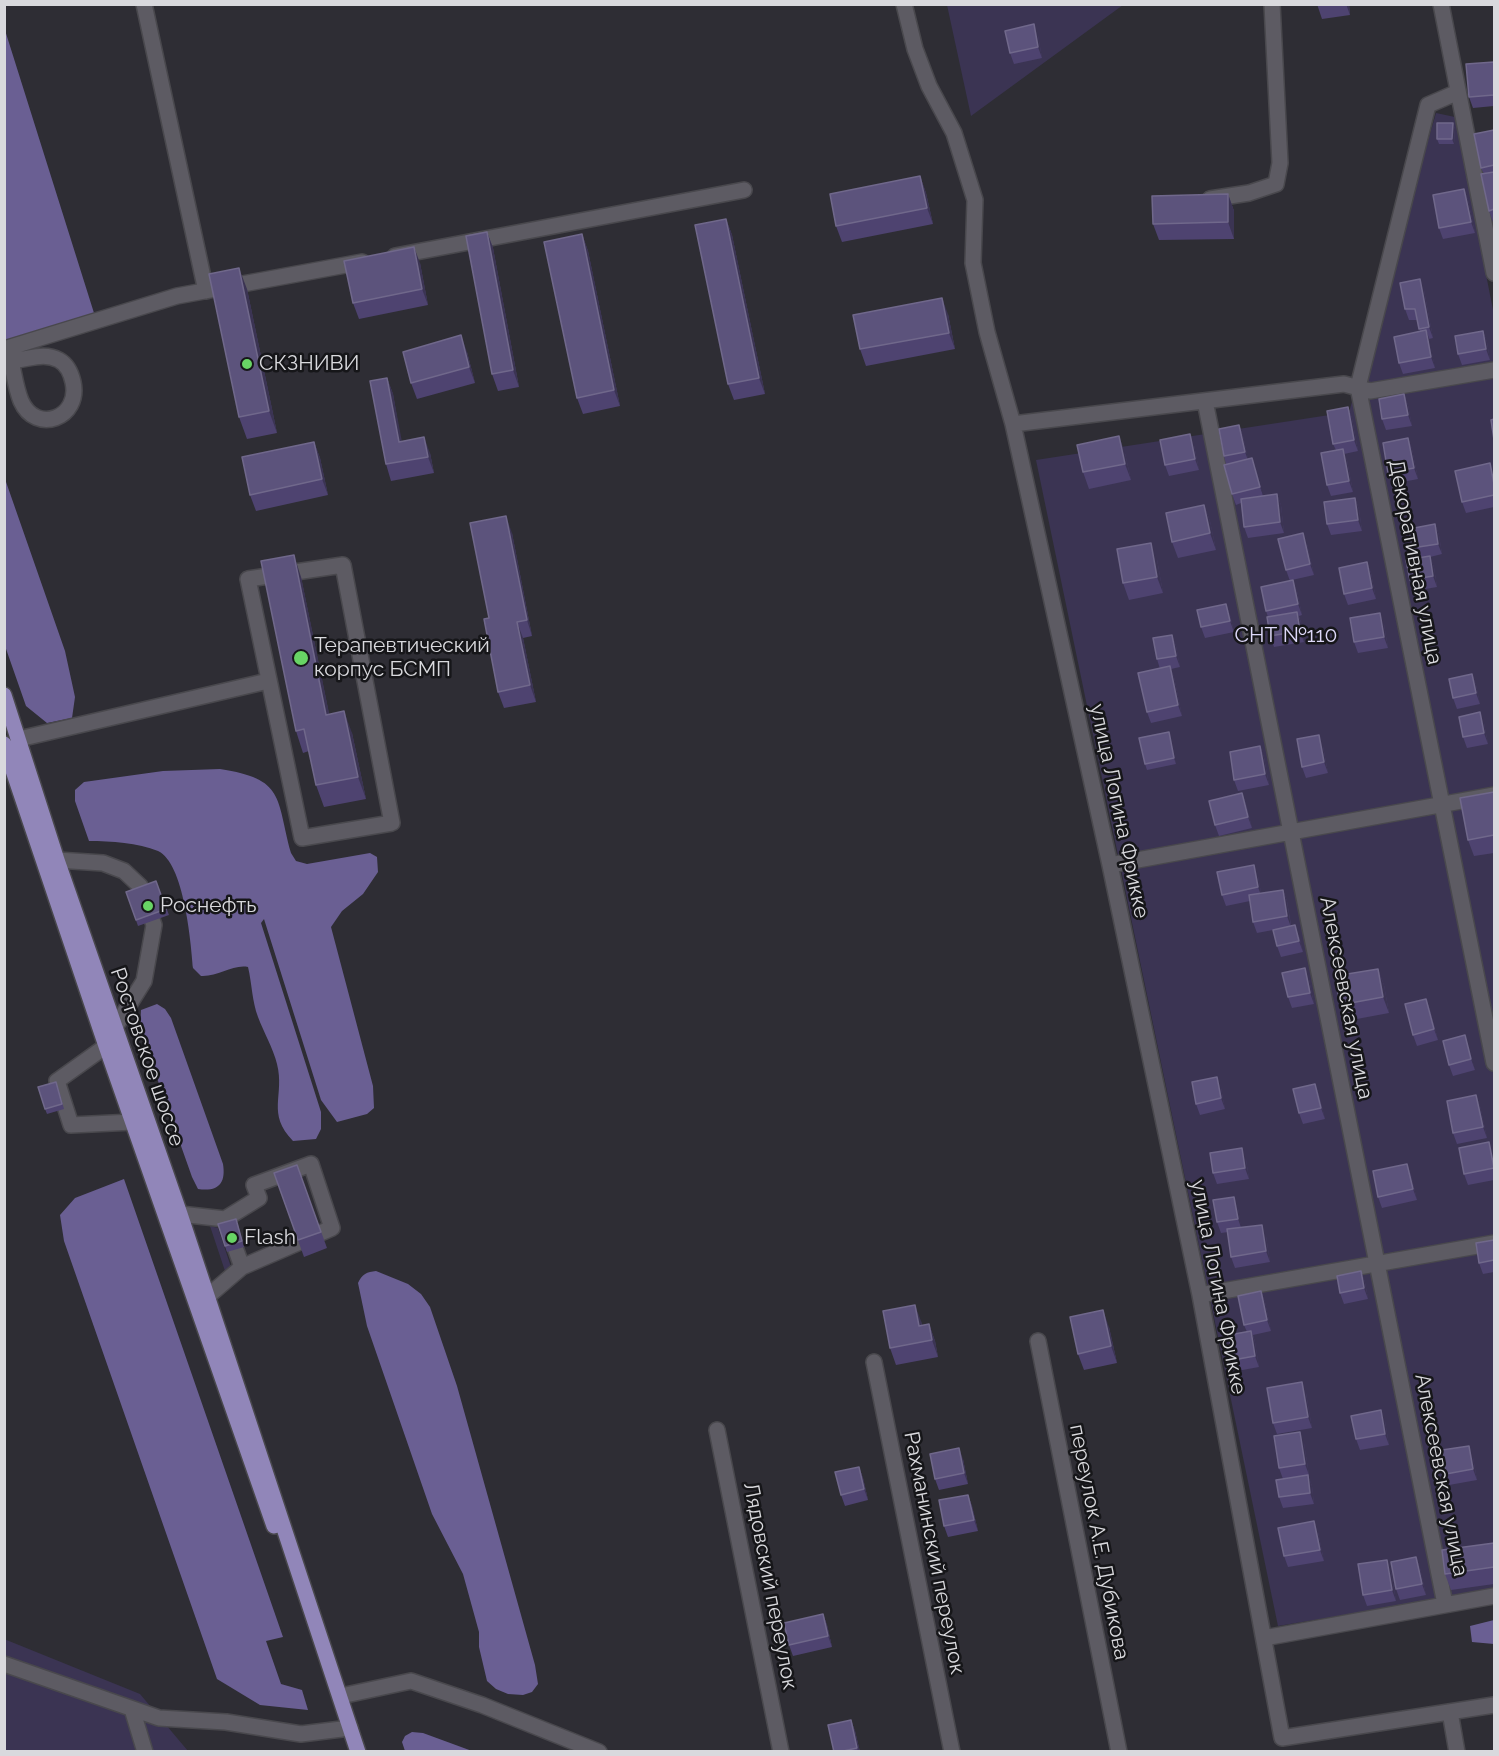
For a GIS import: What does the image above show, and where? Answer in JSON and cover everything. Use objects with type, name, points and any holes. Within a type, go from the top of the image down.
[{"type":"main road","name":"Ростовское шоссе","points":[[4,694],[12,742],[106,1046],[247,1434]]},
{"type":"main road","name":"Ростовское шоссе","points":[[12,742],[57,860],[180,1214],[247,1434]]},
{"type":"main road","points":[[247,1434],[341,1696],[350,1728]]},
{"type":"main road","points":[[247,1434],[358,1752]]},
{"type":"street","points":[[144,4],[206,291]]},
{"type":"street","name":"улица Логина Фрикке","points":[[904,4],[915,49],[929,86],[954,133],[975,200],[973,263],[987,332],[1012,424],[1110,866],[1200,1294],[1283,1745]]},
{"type":"street","points":[[1198,201],[1249,193],[1276,184],[1280,163],[1272,4]]},
{"type":"street","points":[[1441,4],[1494,273]]},
{"type":"street","name":"Декоративная улица","points":[[1458,92],[1428,105],[1358,387],[1494,1063]]},
{"type":"street","points":[[7,357],[133,309],[206,291],[744,190]]},
{"type":"street","points":[[7,357],[50,357],[66,365],[75,391],[73,404],[65,413],[51,420],[31,415],[21,402],[7,357]]},
{"type":"street","points":[[1012,424],[1344,384],[1370,390],[1494,370]]},
{"type":"street","name":"Алексеевская улица","points":[[1205,401],[1445,1604]]},
{"type":"street","points":[[343,565],[392,823],[302,838],[268,681],[248,579],[343,565]]},
{"type":"street","points":[[12,742],[268,681]]},
{"type":"street","points":[[1110,866],[1494,795]]},
{"type":"street","points":[[57,860],[104,863],[124,871],[140,886],[154,925],[144,981],[114,1029]]},
{"type":"street","points":[[106,1046],[57,1081],[71,1125],[133,1122]]},
{"type":"street","points":[[180,1214],[225,1219],[259,1198],[254,1185],[311,1164],[332,1228],[242,1266],[207,1298]]},
{"type":"street","points":[[225,1219],[242,1266]]},
{"type":"street","points":[[1200,1294],[1494,1243]]},
{"type":"street","name":"переулок А.Е. Дубикова","points":[[1038,1341],[1119,1752]]},
{"type":"street","name":"Рахманинский переулок","points":[[874,1362],[952,1752]]},
{"type":"street","name":"Лядовский переулок","points":[[717,1430],[782,1752]]},
{"type":"street","points":[[1264,1638],[1494,1596]]},
{"type":"street","points":[[4,1664],[159,1718],[226,1722],[301,1734],[350,1728]]},
{"type":"street","points":[[341,1696],[411,1681],[482,1705],[599,1752]]},
{"type":"street","points":[[1283,1745],[1494,1705]]},
{"type":"street","points":[[132,1708],[145,1752]]},
{"type":"street","points":[[1450,1712],[1457,1752]]},
{"type":"green space","points":[[947,5],[1123,5],[971,116]]},
{"type":"green space","name":"СНТ №110","points":[[1436,113],[1455,117],[1494,315],[1494,1590],[1278,1626],[1036,460],[1349,412]]},
{"type":"green space","points":[[210,1226],[218,1228],[231,1267],[225,1271]]},
{"type":"green space","points":[[4,1639],[140,1694],[188,1751],[5,1751]]},
{"type":"shaded area","points":[[4,27],[94,313],[5,343],[4,342]]},
{"type":"shaded area","points":[[5,479],[65,651],[75,697],[72,718],[47,723],[26,706],[5,646]]},
{"type":"shaded area","points":[[220,769],[256,778],[267,785],[279,804],[291,853],[296,861],[307,864],[370,853],[377,857],[378,872],[363,894],[342,911],[331,927],[373,1086],[374,1108],[367,1114],[337,1122],[321,1100],[264,919],[261,923],[321,1112],[321,1129],[316,1139],[293,1141],[280,1122],[277,1064],[256,1011],[248,967],[237,967],[213,975],[201,976],[193,968],[180,886],[167,858],[158,851],[142,846],[89,841],[75,801],[75,790],[84,782],[163,771]]},
{"type":"shaded area","points":[[157,1004],[165,1009],[171,1018],[223,1164],[222,1181],[211,1189],[198,1189],[192,1177],[140,1030],[141,1010]]},
{"type":"shaded area","points":[[124,1179],[283,1637],[266,1641],[281,1684],[302,1690],[308,1710],[260,1705],[217,1679],[64,1241],[60,1215],[75,1198]]},
{"type":"shaded area","points":[[376,1271],[408,1284],[421,1294],[430,1307],[457,1386],[535,1665],[538,1684],[532,1692],[523,1695],[508,1694],[496,1689],[487,1681],[479,1647],[479,1632],[463,1574],[432,1514],[367,1326],[358,1283],[365,1274]]},
{"type":"shaded area","points":[[1494,1620],[1494,1644],[1472,1642],[1470,1626]]},
{"type":"shaded area","points":[[412,1732],[423,1733],[472,1751],[405,1751],[402,1742],[405,1736]]},
{"type":"building","points":[[1034,24],[1038,47],[1010,53],[1005,31]]},
{"type":"building","points":[[1494,62],[1494,95],[1469,97],[1466,64]]},
{"type":"building","points":[[1437,123],[1453,123],[1452,139],[1437,139]]},
{"type":"building","points":[[1494,130],[1494,165],[1481,168],[1474,134]]},
{"type":"building","points":[[1494,172],[1494,209],[1489,211],[1481,174]]},
{"type":"building","points":[[920,176],[927,208],[836,226],[830,194]]},
{"type":"building","points":[[1464,189],[1471,222],[1439,228],[1433,195]]},
{"type":"building","points":[[1228,194],[1228,222],[1153,224],[1152,196]]},
{"type":"building","points":[[726,219],[759,378],[728,384],[695,225]]},
{"type":"building","points":[[487,232],[513,370],[492,374],[466,236]]},
{"type":"building","points":[[582,234],[614,390],[577,398],[544,242]]},
{"type":"building","points":[[414,247],[422,289],[353,303],[344,261]]},
{"type":"building","name":"СКЗНИВИ","points":[[239,268],[269,411],[239,417],[209,274]]},
{"type":"building","points":[[1420,279],[1429,327],[1419,329],[1415,309],[1405,309],[1400,283]]},
{"type":"building","points":[[942,298],[949,333],[860,349],[853,315]]},
{"type":"building","points":[[1426,330],[1431,357],[1399,363],[1394,337]]},
{"type":"building","points":[[1483,331],[1486,349],[1458,354],[1455,336]]},
{"type":"building","points":[[461,335],[469,367],[411,383],[403,352]]},
{"type":"building","points":[[387,378],[399,442],[424,437],[428,457],[386,464],[370,381]]},
{"type":"building","points":[[1404,394],[1408,415],[1382,419],[1379,399]]},
{"type":"building","points":[[1348,407],[1354,440],[1333,444],[1327,411]]},
{"type":"building","points":[[1494,419],[1494,440],[1491,420]]},
{"type":"building","points":[[1239,425],[1245,452],[1224,456],[1219,429]]},
{"type":"building","points":[[1190,434],[1195,459],[1165,465],[1160,440]]},
{"type":"building","points":[[1119,436],[1125,464],[1083,472],[1077,445]]},
{"type":"building","points":[[1408,438],[1414,468],[1388,473],[1383,443]]},
{"type":"building","points":[[314,442],[322,479],[250,495],[242,457]]},
{"type":"building","points":[[1343,449],[1349,481],[1327,485],[1321,453]]},
{"type":"building","points":[[1252,458],[1260,487],[1232,494],[1224,465]]},
{"type":"building","points":[[1490,463],[1494,495],[1462,502],[1455,471]]},
{"type":"building","points":[[1277,494],[1280,522],[1244,527],[1241,499]]},
{"type":"building","points":[[1355,498],[1358,520],[1327,524],[1324,502]]},
{"type":"building","points":[[1204,505],[1210,533],[1172,542],[1166,513]]},
{"type":"building","points":[[506,516],[527,620],[517,622],[530,685],[498,692],[484,619],[489,618],[470,523]]},
{"type":"building","points":[[1435,524],[1438,544],[1412,548],[1409,529]]},
{"type":"building","points":[[1303,533],[1310,564],[1286,570],[1278,539]]},
{"type":"building","points":[[1151,543],[1157,577],[1123,583],[1117,549]]},
{"type":"building","name":"Терапевтический корпус БСМП","points":[[294,555],[326,715],[344,711],[358,777],[316,785],[304,729],[296,731],[261,561]]},
{"type":"building","points":[[1430,556],[1433,576],[1410,580],[1406,560]]},
{"type":"building","points":[[1367,562],[1372,588],[1344,594],[1339,568]]},
{"type":"building","points":[[1293,580],[1298,604],[1266,611],[1261,587]]},
{"type":"building","points":[[1226,604],[1230,621],[1201,627],[1197,610]]},
{"type":"building","points":[[1297,612],[1300,631],[1270,636],[1267,617]]},
{"type":"building","points":[[1380,613],[1384,637],[1354,642],[1350,618]]},
{"type":"building","points":[[1172,635],[1176,656],[1157,659],[1153,638]]},
{"type":"building","points":[[1170,666],[1178,705],[1147,712],[1138,673]]},
{"type":"building","points":[[1472,674],[1476,693],[1453,698],[1449,679]]},
{"type":"building","points":[[1480,712],[1484,733],[1463,737],[1459,717]]},
{"type":"building","points":[[1169,732],[1174,758],[1145,764],[1139,738]]},
{"type":"building","points":[[1319,735],[1324,762],[1302,767],[1297,739]]},
{"type":"building","points":[[1260,746],[1265,774],[1234,780],[1230,752]]},
{"type":"building","points":[[1494,792],[1494,835],[1468,840],[1460,798]]},
{"type":"building","points":[[1242,793],[1248,817],[1215,825],[1209,801]]},
{"type":"building","points":[[1254,865],[1258,887],[1222,895],[1217,872]]},
{"type":"building","name":"Роснефть","points":[[156,881],[166,909],[136,920],[126,892]]},
{"type":"building","points":[[1283,890],[1287,916],[1253,922],[1249,895]]},
{"type":"building","points":[[1295,925],[1299,941],[1277,946],[1273,930]]},
{"type":"building","points":[[1305,968],[1310,993],[1288,997],[1282,973]]},
{"type":"building","points":[[1378,969],[1383,997],[1340,1005],[1335,976]]},
{"type":"building","points":[[1426,999],[1434,1029],[1413,1035],[1405,1004]]},
{"type":"building","points":[[1465,1035],[1471,1059],[1449,1065],[1443,1041]]},
{"type":"building","points":[[1217,1077],[1221,1098],[1196,1104],[1192,1082]]},
{"type":"building","points":[[56,1082],[62,1104],[45,1109],[38,1087]]},
{"type":"building","points":[[1315,1084],[1321,1108],[1299,1113],[1293,1089]]},
{"type":"building","points":[[1476,1095],[1483,1127],[1453,1133],[1447,1101]]},
{"type":"building","points":[[1489,1142],[1494,1168],[1464,1174],[1459,1148]]},
{"type":"building","points":[[1242,1148],[1245,1168],[1213,1173],[1210,1153]]},
{"type":"building","points":[[1407,1164],[1413,1189],[1378,1197],[1373,1171]]},
{"type":"building","points":[[297,1165],[321,1232],[298,1240],[274,1173]]},
{"type":"building","points":[[1234,1197],[1238,1219],[1217,1222],[1213,1200]]},
{"type":"building","name":"Flash","points":[[236,1219],[242,1241],[225,1246],[218,1224]]},
{"type":"building","points":[[1262,1225],[1266,1251],[1231,1257],[1227,1229]]},
{"type":"building","points":[[1494,1240],[1494,1260],[1479,1263],[1476,1243]]},
{"type":"building","points":[[1361,1271],[1364,1288],[1340,1293],[1337,1276]]},
{"type":"building","points":[[1261,1291],[1267,1320],[1244,1325],[1238,1296]]},
{"type":"building","points":[[915,1305],[919,1326],[929,1324],[932,1340],[890,1348],[883,1311]]},
{"type":"building","points":[[1103,1310],[1111,1346],[1078,1354],[1070,1317]]},
{"type":"building","points":[[1251,1331],[1255,1356],[1233,1360],[1229,1335]]},
{"type":"building","points":[[1302,1382],[1308,1417],[1273,1423],[1267,1388]]},
{"type":"building","points":[[1381,1410],[1385,1434],[1356,1439],[1351,1416]]},
{"type":"building","points":[[1300,1432],[1305,1464],[1279,1468],[1274,1436]]},
{"type":"building","points":[[1469,1446],[1473,1469],[1446,1474],[1442,1450]]},
{"type":"building","points":[[959,1448],[964,1473],[935,1479],[930,1454]]},
{"type":"building","points":[[859,1467],[864,1489],[841,1495],[835,1472]]},
{"type":"building","points":[[1308,1475],[1310,1493],[1279,1497],[1276,1480]]},
{"type":"building","points":[[968,1495],[974,1520],[944,1526],[939,1500]]},
{"type":"building","points":[[1314,1521],[1320,1550],[1284,1556],[1278,1528]]},
{"type":"building","points":[[1494,1543],[1494,1567],[1445,1574],[1442,1550]]},
{"type":"building","points":[[1416,1557],[1422,1584],[1396,1589],[1391,1562]]},
{"type":"building","points":[[1387,1560],[1392,1590],[1363,1595],[1358,1564]]},
{"type":"building","points":[[823,1614],[828,1636],[789,1645],[784,1623]]},
{"type":"building","points":[[851,1720],[857,1748],[834,1752],[828,1725]]},
{"type":"place","name":"СКЗНИВИ","points":[[247,364]]},
{"type":"place","name":"Терапевтический корпус БСМП","points":[[301,658]]},
{"type":"place","name":"Роснефть","points":[[148,906]]},
{"type":"place","name":"Flash","points":[[232,1238]]}]
